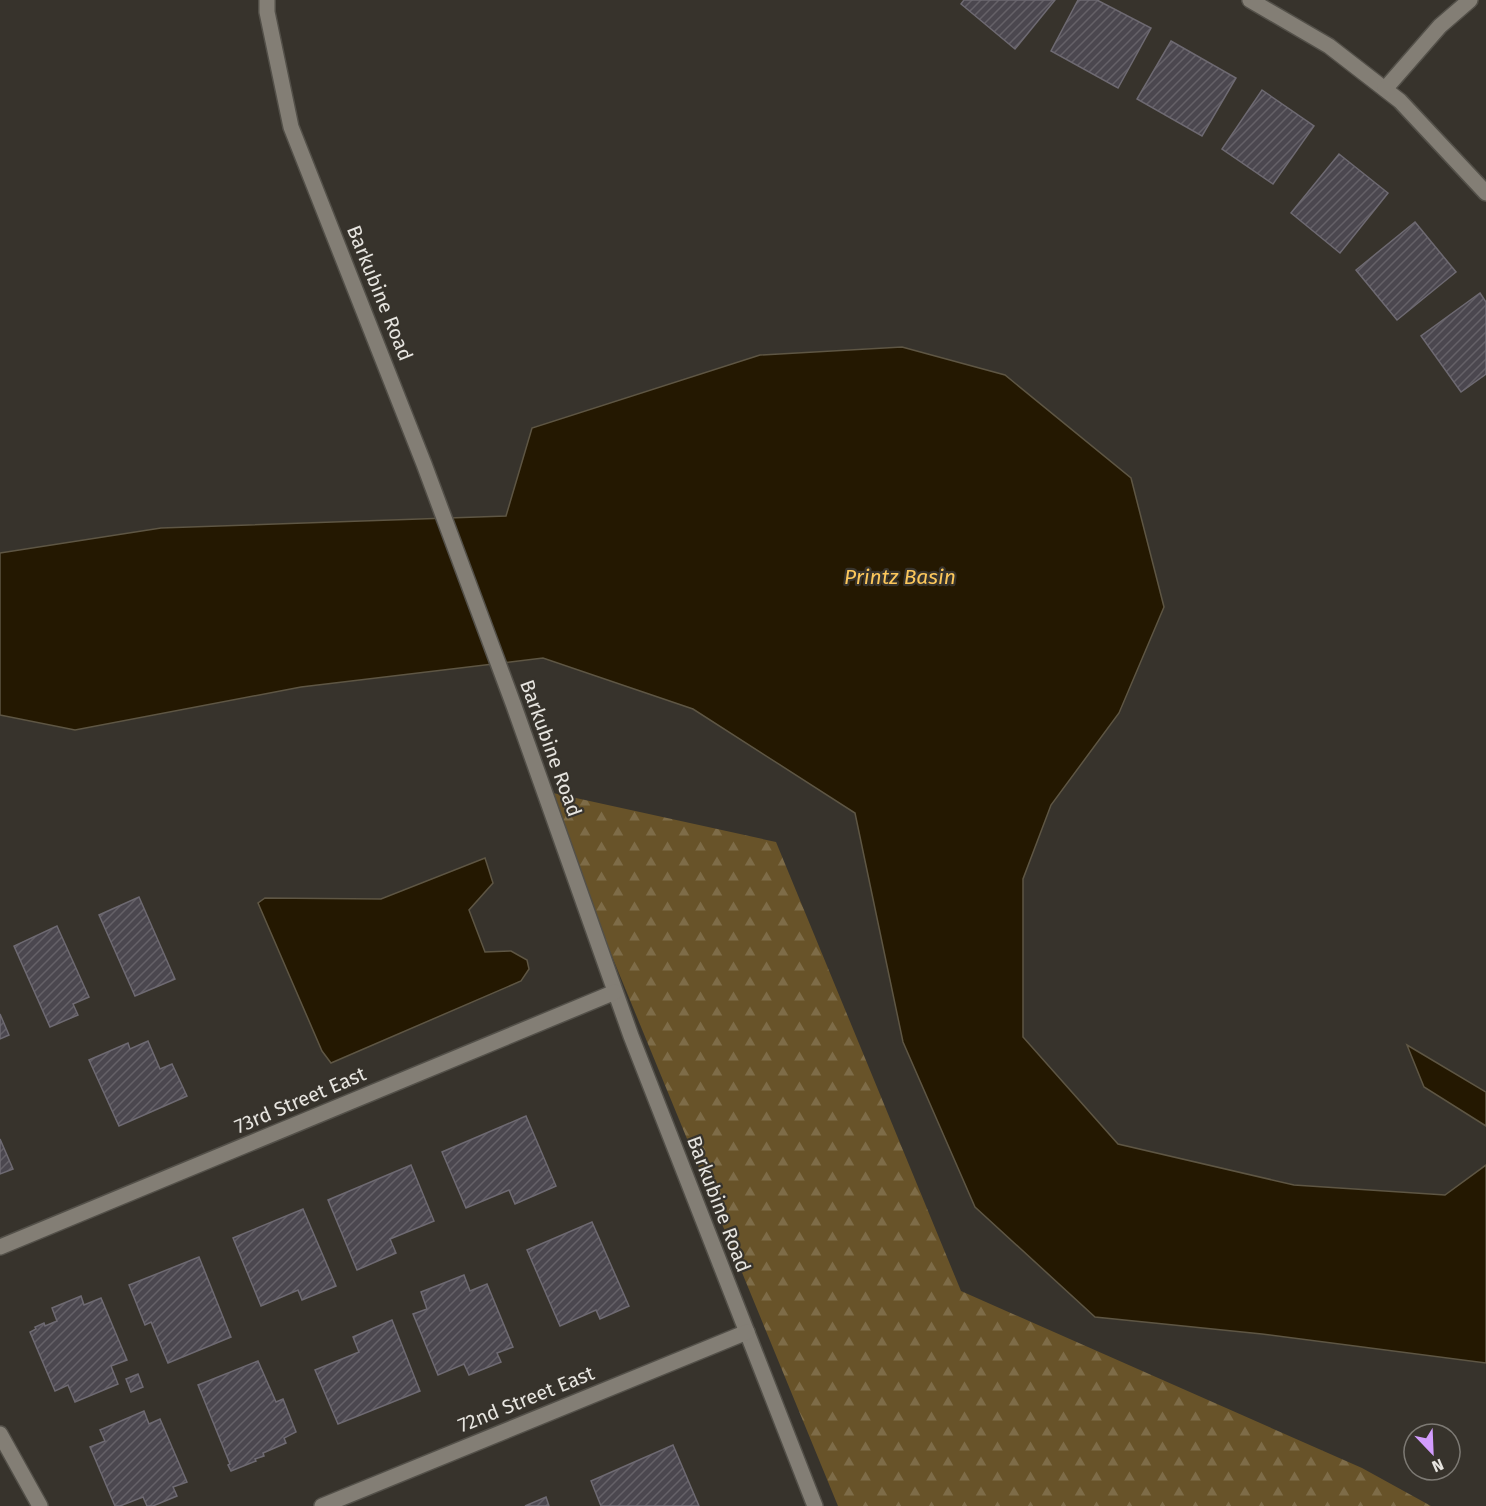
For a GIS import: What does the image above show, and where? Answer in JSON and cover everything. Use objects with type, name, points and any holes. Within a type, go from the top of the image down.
[{"type":"street","name":"Barkubine Road","points":[[267,0],[267,12],[291,127],[424,464],[514,706],[615,992],[815,1506]]},
{"type":"street","points":[[1250,0],[1329,46],[1400,101],[1486,193]]},
{"type":"street","points":[[1385,89],[1440,26],[1470,0]]},
{"type":"street","name":"73rd Street East","points":[[0,1247],[615,992]]},
{"type":"street","name":"72nd Street East","points":[[322,1506],[747,1332]]},
{"type":"street","points":[[0,1434],[40,1506]]},
{"type":"green space","points":[[544,791],[776,842],[961,1291],[1362,1468],[1431,1506],[838,1506]]},
{"type":"water","name":"Printz Basin","points":[[902,347],[1005,375],[1131,478],[1164,607],[1119,713],[1051,805],[1023,879],[1023,1037],[1118,1144],[1294,1185],[1445,1195],[1486,1165],[1486,1363],[1262,1334],[1095,1317],[975,1207],[903,1042],[855,813],[693,709],[543,658],[301,687],[75,730],[0,715],[0,553],[161,528],[506,516],[532,428],[760,355]]},
{"type":"water","points":[[485,858],[493,883],[469,910],[485,952],[511,951],[527,960],[529,969],[521,981],[331,1063],[322,1051],[258,903],[265,898],[381,899]]},
{"type":"water","points":[[1407,1045],[1486,1092],[1486,1126],[1424,1087]]},
{"type":"building","points":[[964,0],[1055,0],[1015,49],[961,4]]},
{"type":"building","points":[[1078,0],[1097,0],[1151,28],[1118,88],[1051,51]]},
{"type":"building","points":[[1171,41],[1236,78],[1202,136],[1137,99]]},
{"type":"building","points":[[1262,90],[1314,126],[1273,184],[1222,149]]},
{"type":"building","points":[[1339,154],[1388,193],[1340,253],[1291,213]]},
{"type":"building","points":[[1415,222],[1456,272],[1397,320],[1356,270]]},
{"type":"building","points":[[1480,293],[1486,302],[1486,374],[1461,392],[1421,336]]},
{"type":"building","points":[[139,897],[175,979],[135,996],[99,915]]},
{"type":"building","points":[[57,926],[89,997],[73,1004],[78,1015],[50,1027],[14,946]]},
{"type":"building","points":[[0,1014],[9,1035],[0,1039]]},
{"type":"building","points":[[148,1041],[160,1069],[172,1064],[187,1096],[119,1126],[89,1060],[128,1043],[130,1049]]},
{"type":"building","points":[[526,1116],[556,1186],[515,1204],[509,1190],[466,1208],[442,1152]]},
{"type":"building","points":[[0,1139],[13,1169],[0,1174]]},
{"type":"building","points":[[411,1165],[434,1221],[390,1239],[396,1253],[357,1270],[328,1200]]},
{"type":"building","points":[[303,1209],[336,1286],[302,1300],[298,1290],[261,1306],[233,1238]]},
{"type":"building","points":[[592,1222],[629,1306],[600,1319],[596,1310],[560,1326],[527,1250]]},
{"type":"building","points":[[199,1257],[231,1337],[168,1363],[151,1322],[145,1325],[129,1285]]},
{"type":"building","points":[[464,1275],[470,1291],[487,1284],[513,1347],[497,1353],[501,1362],[469,1375],[464,1364],[438,1375],[413,1314],[427,1309],[421,1292]]},
{"type":"building","points":[[81,1296],[84,1305],[101,1298],[127,1360],[111,1366],[118,1384],[75,1402],[68,1385],[55,1391],[30,1332],[44,1323],[45,1326],[57,1321],[52,1308]]},
{"type":"building","points":[[392,1320],[420,1391],[338,1424],[315,1370],[359,1352],[353,1337]]},
{"type":"building","points":[[258,1361],[276,1402],[283,1399],[296,1432],[284,1438],[286,1443],[263,1453],[264,1456],[255,1459],[256,1461],[231,1471],[198,1385]]},
{"type":"building","points":[[138,1374],[143,1387],[131,1392],[126,1379]]},
{"type":"building","points":[[144,1411],[149,1424],[160,1419],[187,1482],[173,1487],[177,1496],[153,1506],[147,1506],[143,1497],[115,1506],[90,1447],[105,1441],[100,1430]]},
{"type":"building","points":[[673,1445],[699,1506],[601,1506],[591,1481]]},
{"type":"building","points":[[546,1497],[549,1506],[525,1506]]}]
